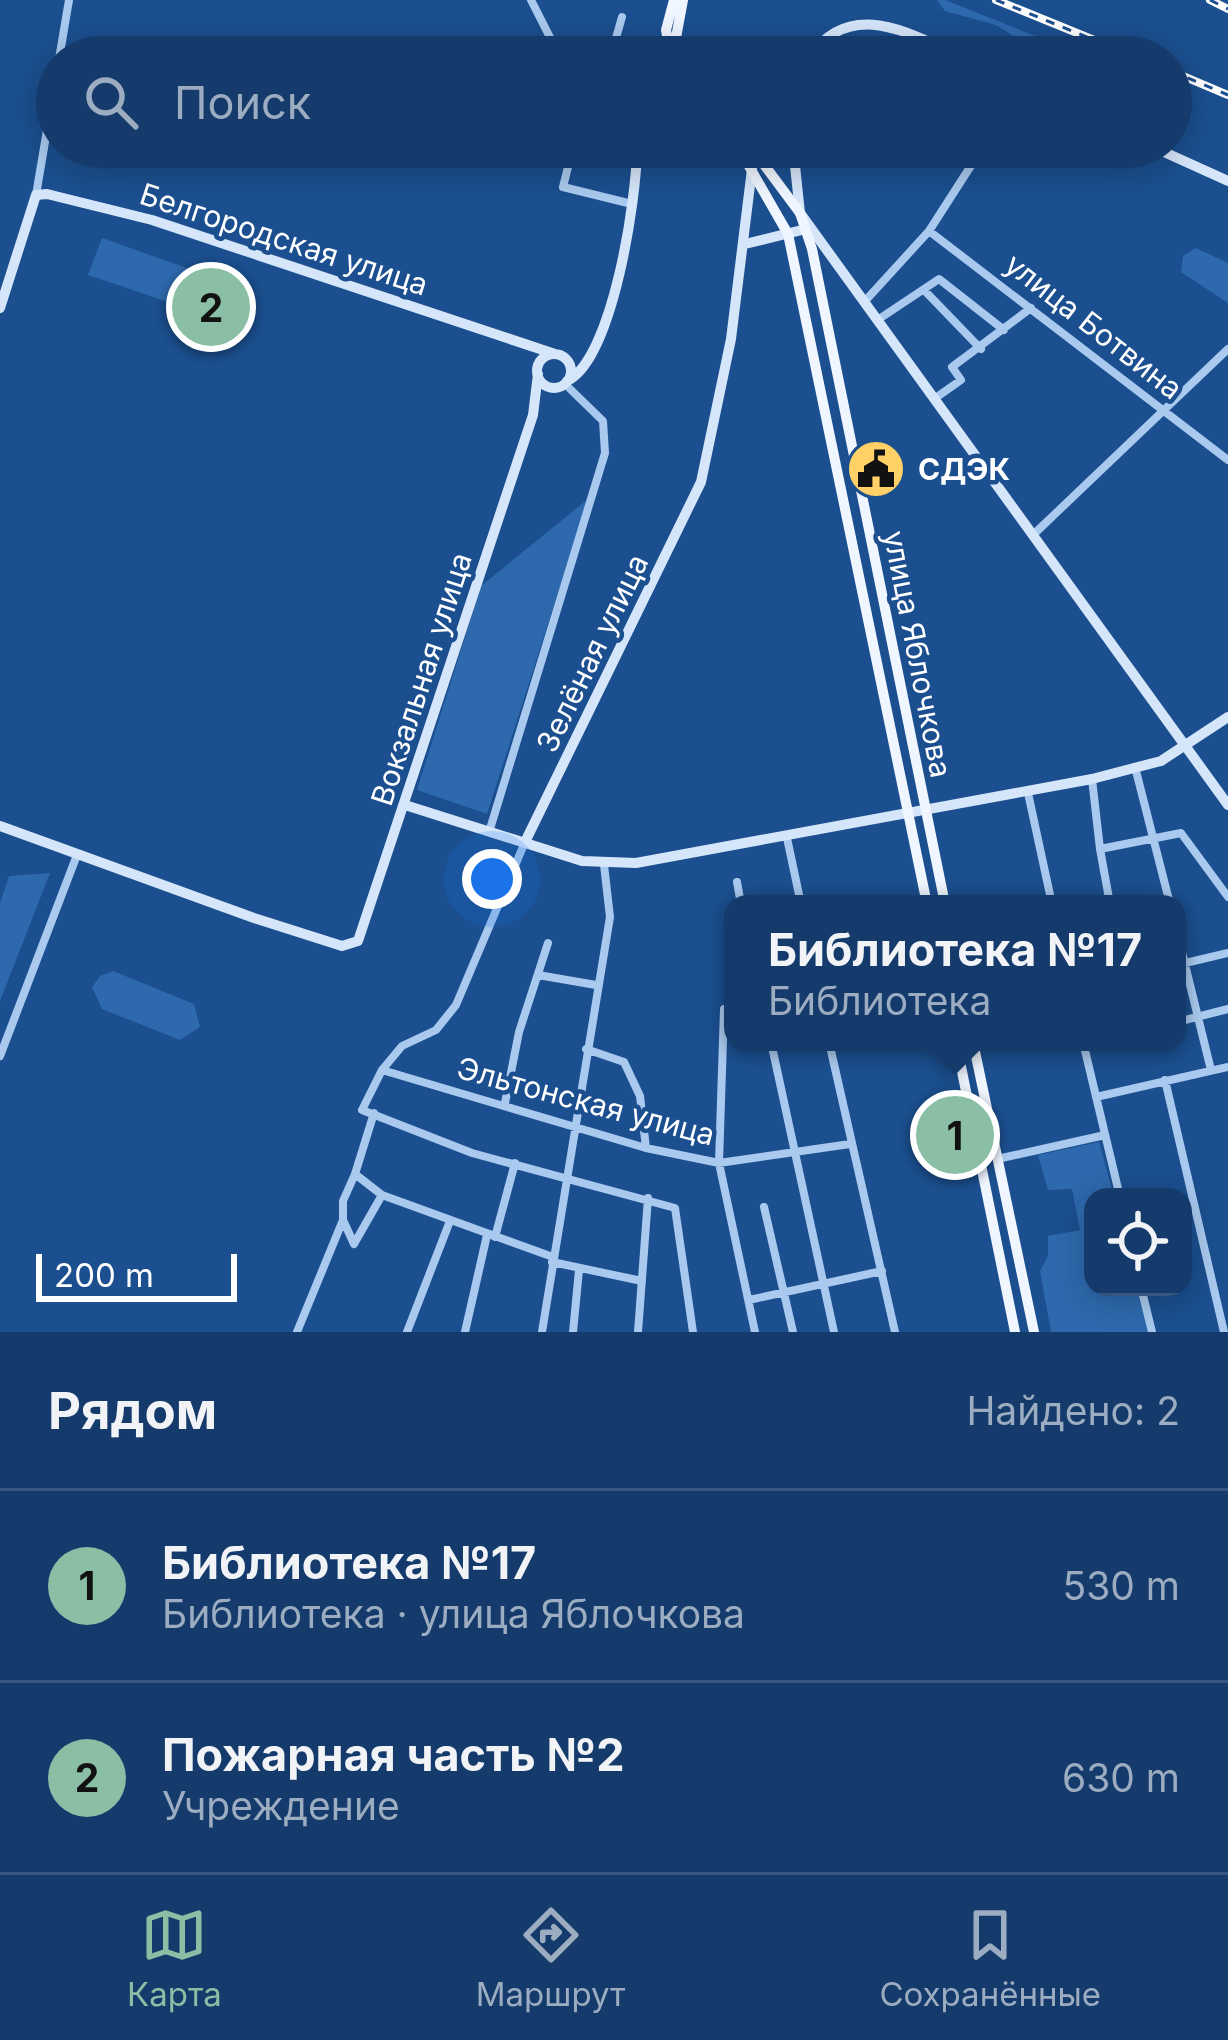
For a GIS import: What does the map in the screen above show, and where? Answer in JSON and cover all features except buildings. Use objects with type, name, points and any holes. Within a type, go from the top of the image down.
[{"type":"main road","points":[[667,36],[679,0]]},
{"type":"main road","points":[[677,36],[679,0]]},
{"type":"main road","points":[[826,36],[833,27],[853,18],[871,17],[918,36]]},
{"type":"main road","points":[[1192,165],[1228,181]]},
{"type":"main road","points":[[538,372],[557,354],[583,353],[601,337],[638,168]]},
{"type":"main road","name":"Зелёная улица","points":[[525,842],[708,460],[745,244],[752,168]]},
{"type":"main road","name":"улица Яблочкова","points":[[753,168],[788,234],[925,895]]},
{"type":"main road","name":"улица Яблочкова","points":[[762,168],[800,213],[806,229],[943,895]]},
{"type":"main road","points":[[795,168],[800,213],[1228,805]]},
{"type":"main road","points":[[0,308],[36,195]]},
{"type":"main road","name":"Белгородская улица","points":[[36,195],[64,196],[152,220],[557,354]]},
{"type":"main road","points":[[745,244],[806,229]]},
{"type":"main road","name":"Вокзальная улица","points":[[533,415],[589,364],[601,337]]},
{"type":"main road","points":[[515,340],[532,353],[547,386],[563,384],[570,366],[557,354]]},
{"type":"main road","name":"Вокзальная улица","points":[[77,855],[342,946],[358,941],[368,926],[533,415],[538,372]]},
{"type":"main road","points":[[405,805],[604,865],[787,838],[1092,779],[1184,749],[1228,717]]},
{"type":"main road","points":[[0,826],[77,855]]},
{"type":"main road","points":[[958,1051],[1015,1332]]},
{"type":"main road","points":[[975,1051],[1034,1332]]},
{"type":"street","points":[[63,36],[69,0]]},
{"type":"street","points":[[531,0],[549,36]]},
{"type":"street","points":[[617,36],[622,17]]},
{"type":"street","points":[[36,195],[41,168]]},
{"type":"street","points":[[568,168],[563,187],[632,204]]},
{"type":"street","points":[[866,300],[929,232],[970,168]]},
{"type":"street","name":"улица Ботвина","points":[[929,232],[1228,460]]},
{"type":"street","points":[[879,319],[939,279],[1004,330]]},
{"type":"street","points":[[923,290],[981,350]]},
{"type":"street","points":[[934,399],[961,380],[952,367],[981,350],[1031,308]]},
{"type":"street","points":[[1034,534],[1228,349]]},
{"type":"street","points":[[490,829],[605,453],[603,421],[563,384]]},
{"type":"street","points":[[1135,767],[1168,895]]},
{"type":"street","points":[[1092,779],[1108,895]]},
{"type":"street","points":[[1028,793],[1050,895]]},
{"type":"street","points":[[1100,849],[1185,836],[1228,897]]},
{"type":"street","points":[[787,838],[799,895]]},
{"type":"street","name":"Зелёная улица","points":[[374,1114],[362,1110],[382,1070],[402,1046],[436,1030],[455,1005],[525,842]]},
{"type":"street","points":[[0,1056],[77,855]]},
{"type":"street","points":[[542,1332],[610,917],[604,865]]},
{"type":"street","points":[[737,882],[739,895]]},
{"type":"street","points":[[505,1103],[519,1032],[548,943]]},
{"type":"street","points":[[1186,963],[1228,953]]},
{"type":"street","points":[[538,975],[596,985]]},
{"type":"street","points":[[1186,980],[1211,1070]]},
{"type":"street","points":[[1186,1020],[1228,1009]]},
{"type":"street","points":[[586,1048],[624,1062],[640,1096],[646,1148]]},
{"type":"street","points":[[726,1051],[719,1163],[755,1332]]},
{"type":"street","points":[[773,1051],[834,1332]]},
{"type":"street","points":[[831,1051],[895,1332]]},
{"type":"street","points":[[1085,1051],[1118,1188]]},
{"type":"street","points":[[1096,1097],[1228,1067]]},
{"type":"street","name":"Эльтонская улица","points":[[382,1070],[646,1148],[719,1163],[850,1144]]},
{"type":"street","points":[[1165,1080],[1224,1332]]},
{"type":"street","points":[[297,1332],[343,1220],[343,1201],[374,1114],[514,1163],[675,1208],[693,1332]]},
{"type":"street","points":[[997,1160],[1105,1135]]},
{"type":"street","points":[[465,1332],[514,1163]]},
{"type":"street","points":[[355,1174],[382,1195],[579,1270],[642,1281]]},
{"type":"street","points":[[343,1220],[354,1244],[382,1195]]},
{"type":"street","points":[[638,1332],[648,1198]]},
{"type":"street","points":[[764,1207],[793,1332]]},
{"type":"street","points":[[406,1332],[451,1221]]},
{"type":"street","points":[[573,1332],[579,1270]]},
{"type":"street","points":[[749,1300],[882,1271]]},
{"type":"street","points":[[1144,1296],[1152,1332]]},
{"type":"shaded area","points":[[937,0],[1035,36],[1014,36],[996,25],[945,11]]},
{"type":"shaded area","points":[[102,238],[195,271],[183,307],[88,275]]},
{"type":"shaded area","points":[[1196,248],[1228,263],[1228,303],[1181,272],[1183,256]]},
{"type":"shaded area","points":[[588,499],[487,814],[417,790],[481,586]]},
{"type":"shaded area","points":[[50,873],[0,1001],[0,903],[9,876]]},
{"type":"shaded area","points":[[113,971],[194,1004],[200,1027],[180,1040],[102,1009],[92,987],[100,976]]},
{"type":"shaded area","points":[[1099,1142],[1112,1188],[1084,1188],[1084,1296],[1140,1296],[1148,1332],[1051,1332],[1040,1271],[1048,1256],[1048,1236],[1080,1230],[1072,1189],[1048,1190],[1038,1155]]},
{"type":"railway","points":[[996,0],[1084,36]]},
{"type":"railway","points":[[1210,0],[1228,9]]},
{"type":"railway","points":[[1192,80],[1228,95]]},
{"type":"place","name":"Пожарная часть №2","points":[[211,307]]},
{"type":"place","name":"СДЭК","points":[[876,469]]},
{"type":"place","name":"Библиотека №17","points":[[955,1135]]}]
